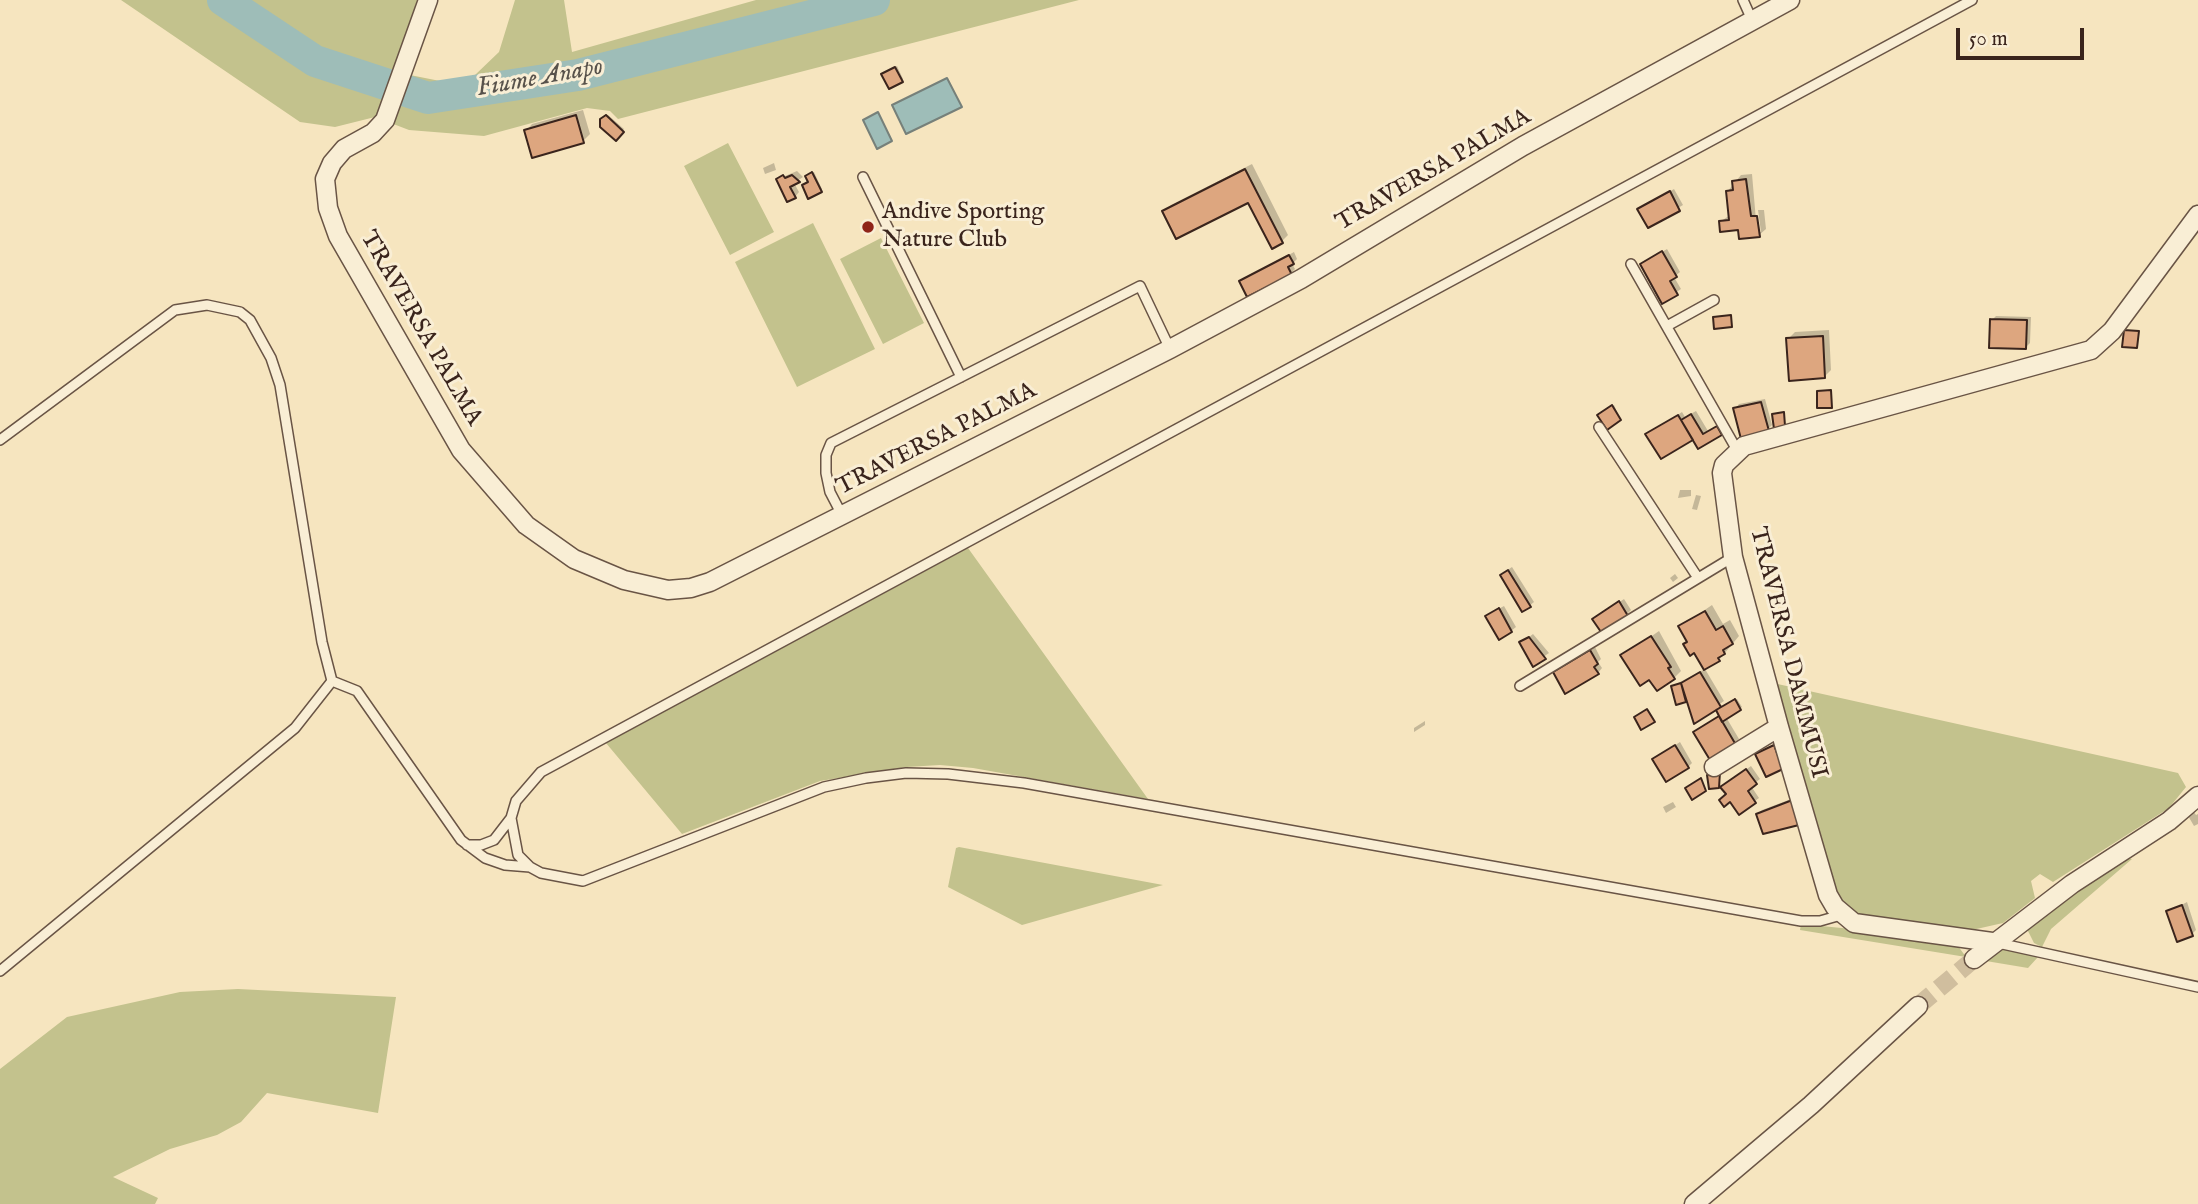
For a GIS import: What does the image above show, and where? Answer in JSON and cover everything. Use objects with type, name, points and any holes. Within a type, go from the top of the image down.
[{"type":"street","name":"TRAVERSA PALMA","points":[[428,0],[404,74],[385,120],[373,133],[344,149],[332,163],[325,179],[331,217],[338,236],[461,450],[526,525],[574,559],[624,580],[668,590],[691,588],[710,582],[1170,349],[1301,279],[1523,146],[1790,0]]},
{"type":"street","points":[[1737,450],[2091,350],[2112,331],[2198,215]]},
{"type":"street","name":"TRAVERSA DAMMUSI","points":[[1737,450],[1724,465],[1722,473],[1732,557],[1828,895],[1842,915]]},
{"type":"street","points":[[1714,767],[1779,727]]},
{"type":"street","points":[[1973,959],[2071,884],[2169,821],[2198,796]]},
{"type":"street","points":[[1842,915],[1854,923],[1992,942]]},
{"type":"street","points":[[1695,1204],[1811,1105],[1918,1006]]},
{"type":"lane","points":[[1743,0],[1752,20]]},
{"type":"lane","points":[[467,845],[494,841],[511,818],[516,802],[541,772],[1972,0]]},
{"type":"lane","points":[[863,177],[961,377]]},
{"type":"lane","points":[[1631,264],[1737,450]]},
{"type":"lane","points":[[842,515],[830,492],[826,473],[831,443],[1140,286],[1170,349]]},
{"type":"lane","points":[[1667,326],[1714,300]]},
{"type":"lane","points":[[0,440],[175,310],[207,305],[240,312],[250,320],[271,358],[280,385],[322,642],[332,681]]},
{"type":"lane","points":[[1598,427],[1698,578]]},
{"type":"lane","points":[[1520,686],[1732,557]]},
{"type":"lane","points":[[332,681],[357,691],[467,845],[485,858],[505,866],[530,867]]},
{"type":"lane","points":[[0,971],[295,728],[332,681]]},
{"type":"lane","points":[[511,818],[518,855],[530,867],[541,873],[583,881],[824,787],[866,778],[948,774],[1024,783],[1801,920],[1820,921],[1842,915]]},
{"type":"lane","points":[[1992,942],[2016,945],[2198,988]]},
{"type":"shaded area","points":[[121,0],[417,0],[395,72],[450,83],[475,75],[499,52],[515,0],[564,0],[572,52],[756,0],[1079,0],[618,119],[610,111],[587,108],[484,136],[409,130],[375,117],[335,127],[300,122]]},
{"type":"shaded area","points":[[728,143],[774,232],[730,255],[684,166]]},
{"type":"shaded area","points":[[813,223],[875,349],[797,387],[735,262]]},
{"type":"shaded area","points":[[881,238],[924,323],[883,344],[840,259]]},
{"type":"shaded area","points":[[968,548],[1148,799],[973,768],[940,765],[907,767],[820,781],[682,834],[606,743]]},
{"type":"shaded area","points":[[1773,683],[2178,773],[2186,787],[2169,808],[2053,882],[2040,874],[2031,881],[2035,898],[2003,923],[1972,930],[1868,918],[1851,911],[1838,900]]},
{"type":"shaded area","points":[[956,848],[1163,885],[1022,925],[948,887]]},
{"type":"shaded area","points":[[2127,858],[2132,859],[2051,929],[2042,947],[2034,943],[2025,925]]},
{"type":"shaded area","points":[[1801,924],[1862,930],[1958,946],[1966,957],[1800,930]]},
{"type":"shaded area","points":[[2003,949],[2038,957],[2028,968],[1980,960],[1994,950]]},
{"type":"shaded area","points":[[238,989],[396,997],[378,1113],[267,1093],[241,1122],[217,1135],[170,1149],[113,1177],[158,1198],[155,1204],[0,1204],[0,1069],[67,1017],[180,992]]},
{"type":"water","points":[[947,78],[962,107],[906,134],[892,105]]},
{"type":"water","points":[[878,112],[892,141],[877,149],[863,120]]},
{"type":"building","points":[[895,67],[903,82],[889,89],[881,74]]},
{"type":"building","points":[[576,115],[584,143],[532,158],[524,130]]},
{"type":"building","points":[[606,115],[624,132],[616,141],[600,127],[600,119]]},
{"type":"building","points":[[1245,169],[1283,243],[1272,249],[1248,203],[1176,239],[1162,211]]},
{"type":"building","points":[[812,172],[822,192],[808,199],[802,185],[808,182],[805,176]]},
{"type":"building","points":[[783,175],[785,178],[792,175],[800,182],[790,187],[796,198],[787,202],[776,179]]},
{"type":"building","points":[[1746,179],[1751,216],[1757,216],[1760,237],[1739,239],[1738,230],[1720,232],[1719,221],[1729,220],[1726,191],[1733,190],[1732,181]]},
{"type":"building","points":[[1670,191],[1680,211],[1648,228],[1637,209]]},
{"type":"building","points":[[1662,251],[1677,277],[1670,281],[1678,295],[1662,304],[1640,264]]},
{"type":"building","points":[[1289,255],[1294,264],[1288,267],[1292,275],[1247,297],[1239,281]]},
{"type":"building","points":[[1731,315],[1732,327],[1714,329],[1713,317]]},
{"type":"building","points":[[1990,319],[2027,320],[2026,349],[1989,348]]},
{"type":"building","points":[[2124,330],[2139,331],[2137,348],[2122,347]]},
{"type":"building","points":[[1823,336],[1825,378],[1789,381],[1786,338]]},
{"type":"building","points":[[1831,390],[1832,408],[1817,408],[1817,391]]},
{"type":"building","points":[[1761,402],[1769,431],[1741,439],[1733,408]]},
{"type":"building","points":[[1612,405],[1621,420],[1607,430],[1597,415]]},
{"type":"building","points":[[1784,412],[1785,426],[1774,429],[1772,414]]},
{"type":"building","points":[[1691,414],[1703,434],[1717,426],[1722,435],[1698,449],[1681,420]]},
{"type":"building","points":[[1678,415],[1693,440],[1661,459],[1645,434]]},
{"type":"building","points":[[1508,570],[1531,607],[1522,612],[1500,575]]},
{"type":"building","points":[[1619,601],[1628,616],[1601,632],[1592,619]]},
{"type":"building","points":[[1499,608],[1512,632],[1499,640],[1485,616]]},
{"type":"building","points":[[1705,611],[1716,630],[1723,626],[1733,644],[1723,650],[1725,654],[1718,658],[1720,661],[1704,670],[1694,653],[1690,656],[1683,644],[1687,642],[1678,626]]},
{"type":"building","points":[[1651,636],[1671,667],[1668,668],[1675,679],[1657,691],[1649,680],[1640,686],[1620,655]]},
{"type":"building","points":[[1529,637],[1546,659],[1533,667],[1519,642]]},
{"type":"building","points":[[1590,650],[1598,664],[1594,667],[1599,674],[1565,694],[1553,672]]},
{"type":"building","points":[[1700,672],[1721,707],[1694,724],[1681,683]]},
{"type":"building","points":[[1681,683],[1686,702],[1676,705],[1671,686]]},
{"type":"building","points":[[1735,699],[1741,710],[1722,722],[1716,710]]},
{"type":"building","points":[[1647,709],[1655,722],[1641,730],[1634,717]]},
{"type":"building","points":[[1719,716],[1736,745],[1710,760],[1693,732]]},
{"type":"building","points":[[1675,745],[1689,768],[1666,782],[1652,759]]},
{"type":"building","points":[[1774,745],[1783,769],[1766,777],[1755,754]]},
{"type":"building","points":[[1746,769],[1757,784],[1748,791],[1756,803],[1739,815],[1730,802],[1724,807],[1719,800],[1726,794],[1720,787]]},
{"type":"building","points":[[1720,772],[1719,788],[1709,789],[1707,775]]},
{"type":"building","points":[[1701,778],[1706,791],[1692,800],[1685,788]]},
{"type":"building","points":[[1795,799],[1803,824],[1763,834],[1756,814]]},
{"type":"building","points":[[2182,905],[2193,936],[2177,942],[2166,911]]},
{"type":"waterway","name":"Fiume Anapo","points":[[223,0],[315,61],[428,98],[578,75],[874,0]]},
{"type":"tunnel","points":[[1918,1006],[1974,959]]},
{"type":"place","name":"Andive Sporting Nature Club","points":[[868,227]]}]
